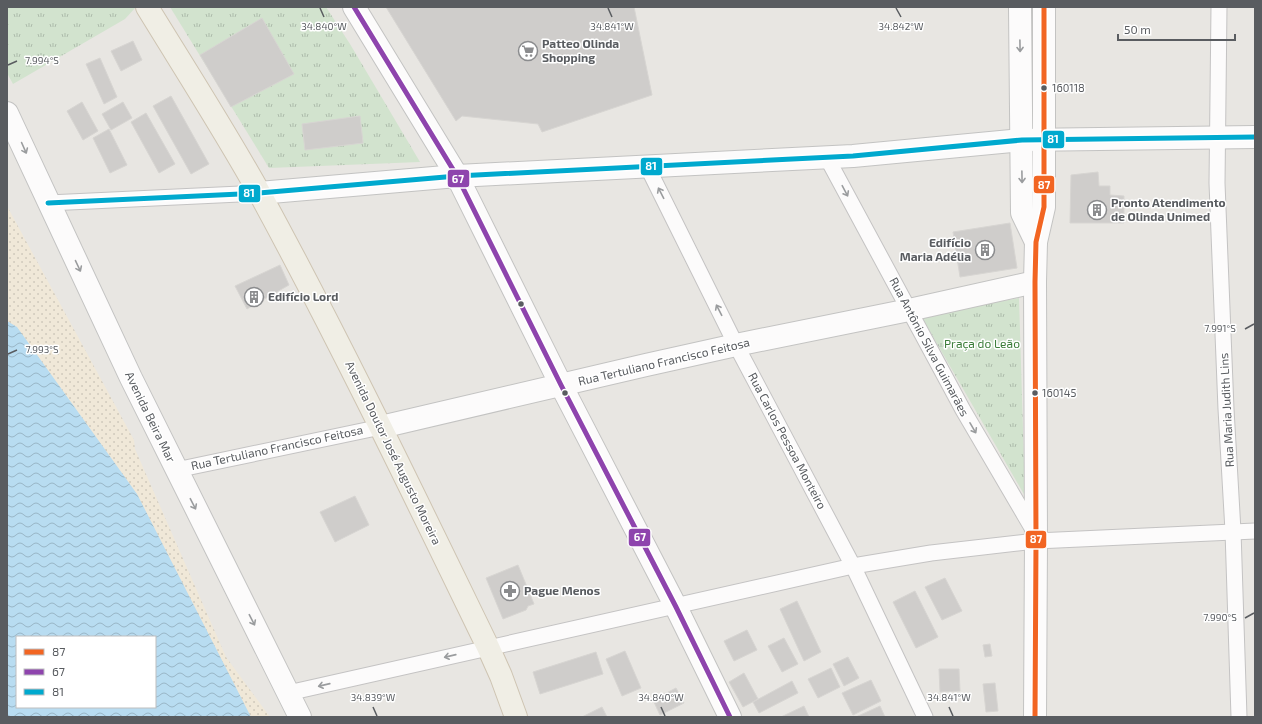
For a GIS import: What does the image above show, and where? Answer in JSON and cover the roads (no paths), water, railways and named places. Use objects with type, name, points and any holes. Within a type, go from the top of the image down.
[{"type":"main road","name":"Avenida Doutor José Augusto Moreira","points":[[147,7],[259,193],[322,310],[381,427],[488,647],[507,690],[516,717]]},
{"type":"street","points":[[354,7],[457,176],[561,385],[676,606],[730,717]]},
{"type":"street","points":[[1020,7],[1022,214],[1036,242]]},
{"type":"street","points":[[1035,717],[1035,282],[1036,242],[1044,207],[1044,7]]},
{"type":"street","name":"Rua Maria Judith Lins","points":[[1219,7],[1217,183],[1226,409],[1233,531],[1239,717]]},
{"type":"street","name":"Avenida Beira Mar","points":[[7,113],[131,378],[300,717]]},
{"type":"street","points":[[48,203],[259,193],[457,176],[826,156],[853,156],[1022,140],[1255,137]]},
{"type":"street","name":"Rua Antônio Silva Guimarães","points":[[826,156],[963,410],[1036,538]]},
{"type":"street","name":"Rua Carlos Pessoa Monteiro","points":[[647,166],[736,345],[854,566],[925,717]]},
{"type":"street","name":"Rua Tertuliano Francisco Feitosa","points":[[176,470],[381,427],[736,345],[910,310],[1035,282]]},
{"type":"street","points":[[288,693],[854,566],[930,553],[1036,538],[1255,531]]},
{"type":"water","points":[[7,321],[17,327],[137,494],[251,717],[7,717]]},
{"type":"place","name":"Patteo Olinda Shopping","points":[[528,51]]},
{"type":"place","name":"160118","points":[[1044,88]]},
{"type":"place","name":"Pronto Atendimento de Olinda Unimed","points":[[1097,210]]},
{"type":"place","name":"Edifício Maria Adélia","points":[[985,250]]},
{"type":"place","name":"Edifício Lord","points":[[254,297]]},
{"type":"place","name":"160145","points":[[1035,393]]},
{"type":"place","name":"Pague Menos","points":[[510,591]]},
{"type":"park label","name":"Praça do Leão","points":[[982,344]]}]
